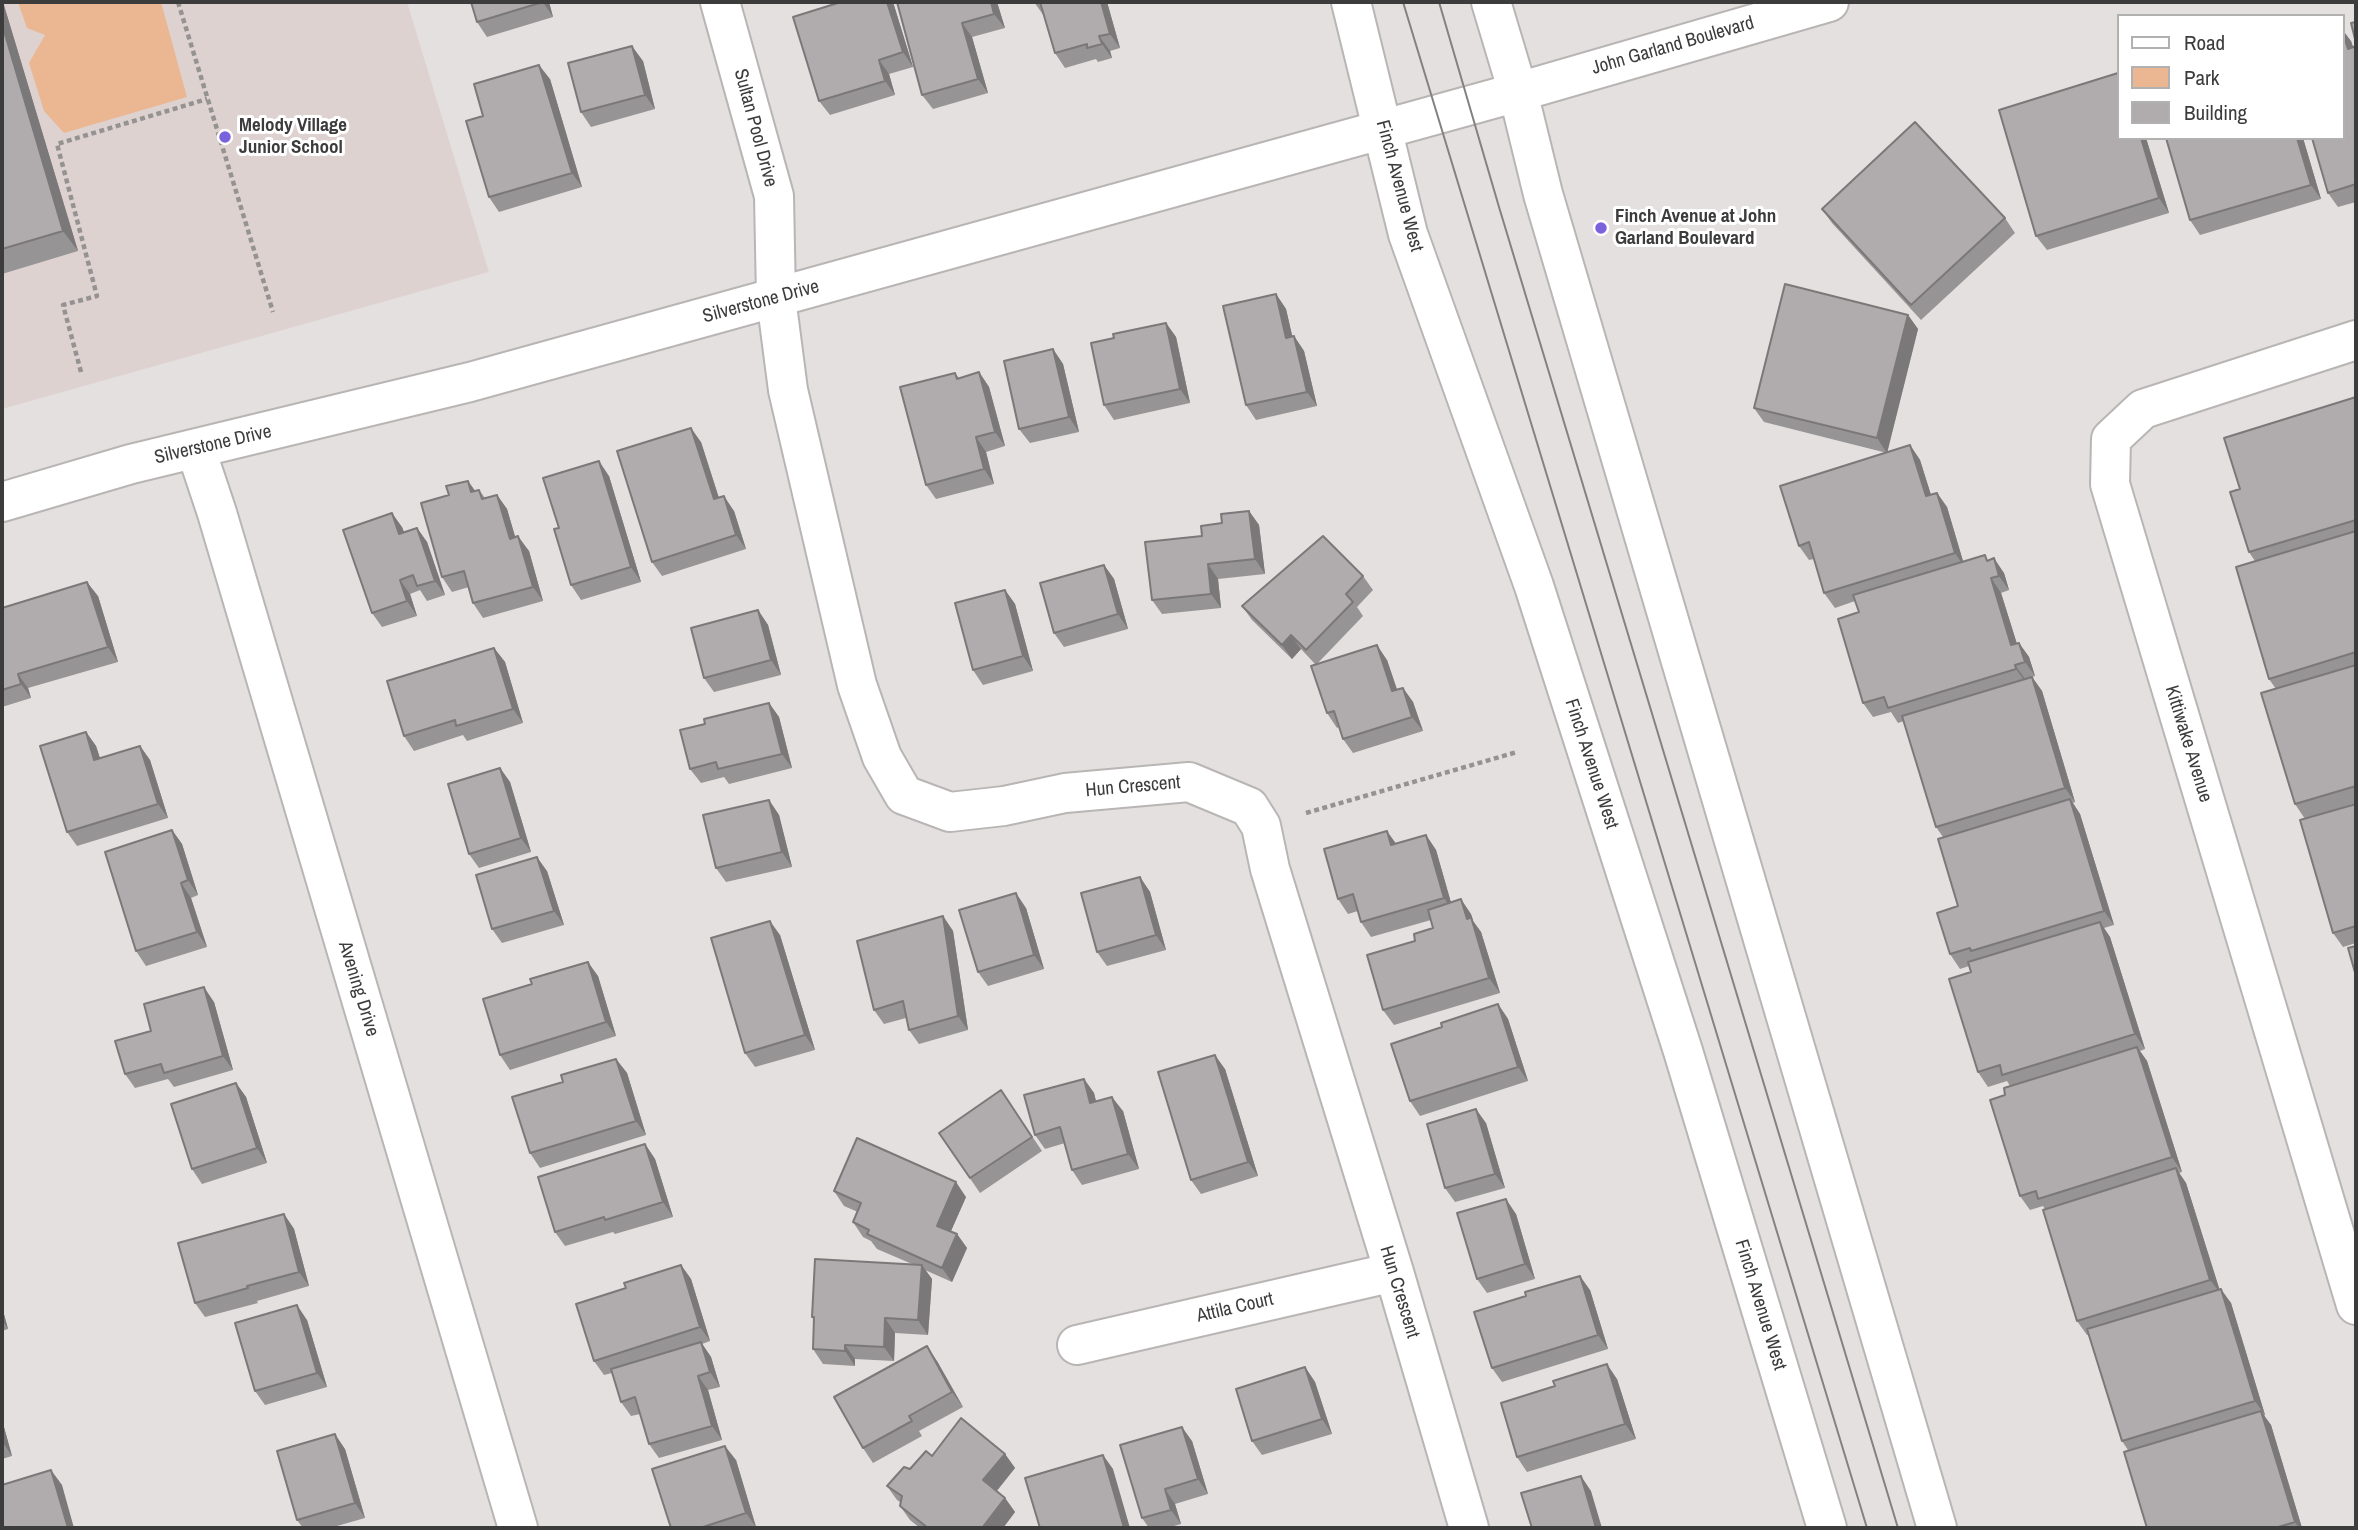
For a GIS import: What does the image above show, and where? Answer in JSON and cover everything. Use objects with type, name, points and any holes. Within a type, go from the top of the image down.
[{"type":"street","name":"Sultan Pool Drive","points":[[720,2],[774,196],[776,298]]},
{"type":"street","name":"Finch Avenue West","points":[[1351,2],[1408,234],[1538,600],[1683,1051],[1827,1528]]},
{"type":"street","points":[[1492,2],[1547,207],[1937,1528]]},
{"type":"street","name":"John Garland Boulevard","points":[[1518,92],[1829,2]]},
{"type":"street","name":"Silverstone Drive","points":[[2,502],[131,464],[470,382],[1518,92]]},
{"type":"street","name":"Hun Crescent","points":[[776,298],[784,372],[857,685],[882,757],[904,795],[950,812],[1004,806],[1065,793],[1189,782],[1249,807],[1261,826],[1270,869],[1394,1272],[1469,1528]]},
{"type":"street","name":"Kittiwake Avenue","points":[[2356,340],[2143,409],[2111,439],[2110,484],[2356,1305]]},
{"type":"street","name":"Avening Drive","points":[[196,450],[518,1528]]},
{"type":"street","name":"Attila Court","points":[[1077,1345],[1394,1272]]},
{"type":"path","points":[[178,2],[272,312]]},
{"type":"path","points":[[81,372],[63,305],[97,296],[57,144],[207,99]]},
{"type":"path","points":[[1261,826],[1517,752]]},
{"type":"shaded area","name":"Melody Village Junior School","points":[[2,2],[407,2],[489,272],[2,409]]},
{"type":"green space","points":[[18,2],[161,2],[187,97],[64,133],[44,111],[29,63],[45,35],[27,28]]},
{"type":"building","points":[[471,2],[543,2],[477,22]]},
{"type":"building","points":[[841,2],[887,2],[903,52],[879,60],[885,81],[819,101],[793,17]]},
{"type":"building","points":[[897,2],[991,2],[994,14],[962,23],[978,79],[922,95]]},
{"type":"building","points":[[1040,2],[1101,2],[1110,34],[1099,36],[1102,44],[1087,48],[1087,44],[1055,53]]},
{"type":"building","points":[[2356,22],[2356,43],[2351,23]]},
{"type":"building","points":[[2,24],[63,231],[2,249]]},
{"type":"building","points":[[2344,36],[2348,49],[2356,46],[2356,184],[2328,193],[2313,140],[2344,140]]},
{"type":"building","points":[[632,46],[645,95],[581,112],[568,63]]},
{"type":"building","points":[[539,65],[572,173],[489,197],[466,121],[483,116],[474,84]]},
{"type":"building","points":[[2116,74],[2116,140],[2142,140],[2159,198],[2036,236],[1999,110]]},
{"type":"building","points":[[1915,122],[2005,218],[1911,305],[1822,209]]},
{"type":"building","points":[[2167,140],[2298,140],[2311,185],[2190,220]]},
{"type":"building","points":[[1785,284],[1908,315],[1877,438],[1754,408]]},
{"type":"building","points":[[1276,294],[1286,338],[1294,336],[1307,392],[1246,405],[1223,306]]},
{"type":"building","points":[[1166,323],[1180,389],[1104,405],[1091,343],[1114,338],[1113,334]]},
{"type":"building","points":[[1053,349],[1069,417],[1019,429],[1004,361]]},
{"type":"building","points":[[979,372],[995,432],[976,437],[984,469],[926,485],[900,387],[955,373],[957,379]]},
{"type":"building","points":[[2356,397],[2356,520],[2249,552],[2230,492],[2240,489],[2224,438]]},
{"type":"building","points":[[691,428],[714,499],[724,496],[736,535],[652,562],[617,451]]},
{"type":"building","points":[[1910,445],[1926,496],[1937,493],[1955,553],[1824,593],[1809,542],[1799,546],[1780,486]]},
{"type":"building","points":[[599,461],[631,567],[571,585],[554,529],[559,528],[543,478]]},
{"type":"building","points":[[468,481],[471,492],[479,490],[482,499],[497,495],[510,539],[518,536],[533,587],[473,603],[464,571],[442,577],[421,503],[449,495],[446,486]]},
{"type":"building","points":[[1249,511],[1255,559],[1208,564],[1211,594],[1152,600],[1145,542],[1202,536],[1201,526],[1222,523],[1221,514]]},
{"type":"building","points":[[392,513],[399,534],[417,528],[435,581],[417,586],[413,575],[400,580],[407,601],[372,613],[343,530]]},
{"type":"building","points":[[2356,531],[2356,652],[2269,679],[2236,567]]},
{"type":"building","points":[[1323,536],[1363,576],[1346,594],[1353,602],[1306,650],[1291,635],[1282,645],[1242,606]]},
{"type":"building","points":[[1985,555],[1987,561],[1994,558],[1999,576],[1991,578],[2011,645],[2019,643],[2025,662],[2015,665],[2016,669],[1888,708],[1884,697],[1863,703],[1838,619],[1859,612],[1853,595]]},
{"type":"building","points":[[1104,565],[1118,614],[1054,633],[1040,583]]},
{"type":"building","points":[[87,582],[108,647],[18,674],[21,684],[2,690],[2,608]]},
{"type":"building","points":[[1005,590],[1023,656],[973,670],[955,603]]},
{"type":"building","points":[[758,610],[771,660],[704,678],[691,628]]},
{"type":"building","points":[[1377,645],[1392,691],[1403,688],[1412,717],[1343,739],[1334,711],[1327,713],[1311,666]]},
{"type":"building","points":[[494,648],[513,709],[456,726],[455,720],[404,736],[387,681]]},
{"type":"building","points":[[2356,665],[2356,786],[2295,804],[2261,693]]},
{"type":"building","points":[[2032,677],[2065,788],[1936,827],[1902,716]]},
{"type":"building","points":[[769,703],[782,754],[718,769],[716,762],[690,769],[680,730],[705,724],[704,719]]},
{"type":"building","points":[[86,732],[94,760],[140,746],[158,804],[67,832],[40,746]]},
{"type":"building","points":[[500,768],[521,838],[469,854],[448,784]]},
{"type":"building","points":[[2070,799],[2104,911],[1971,951],[1970,948],[1950,954],[1937,913],[1958,906],[1938,839]]},
{"type":"building","points":[[769,800],[782,852],[716,868],[703,815]]},
{"type":"building","points":[[2356,804],[2356,926],[2333,933],[2300,820]]},
{"type":"building","points":[[172,830],[188,880],[181,883],[197,932],[136,951],[105,852]]},
{"type":"building","points":[[1387,831],[1391,845],[1426,835],[1444,898],[1361,922],[1353,894],[1338,899],[1324,849]]},
{"type":"building","points":[[537,857],[554,911],[492,929],[476,875]]},
{"type":"building","points":[[1140,877],[1156,935],[1097,952],[1081,893]]},
{"type":"building","points":[[1016,893],[1034,955],[978,972],[959,910]]},
{"type":"building","points":[[1461,899],[1467,919],[1471,917],[1489,978],[1383,1010],[1367,955],[1415,941],[1414,934],[1433,928],[1428,910]]},
{"type":"building","points":[[943,916],[958,1016],[909,1030],[903,1001],[874,1010],[857,941]]},
{"type":"building","points":[[770,921],[805,1035],[745,1053],[711,938]]},
{"type":"building","points":[[2100,922],[2135,1034],[2002,1075],[2000,1065],[1978,1072],[1949,979],[1971,972],[1968,962]]},
{"type":"building","points":[[2356,946],[2356,976],[2348,948]]},
{"type":"building","points":[[588,962],[606,1022],[500,1055],[483,999],[532,984],[530,979]]},
{"type":"building","points":[[204,987],[223,1056],[164,1073],[161,1064],[125,1074],[115,1041],[151,1031],[144,1004]]},
{"type":"building","points":[[1498,1004],[1518,1067],[1410,1101],[1391,1044],[1442,1027],[1441,1023]]},
{"type":"building","points":[[2137,1047],[2172,1157],[2038,1199],[2036,1191],[2020,1196],[1990,1100],[2005,1095],[2004,1088]]},
{"type":"building","points":[[1215,1055],[1248,1162],[1191,1180],[1158,1072]]},
{"type":"building","points":[[616,1059],[636,1121],[530,1153],[512,1097],[563,1082],[561,1075]]},
{"type":"building","points":[[1084,1079],[1090,1103],[1112,1097],[1128,1154],[1072,1170],[1060,1127],[1035,1135],[1024,1095]]},
{"type":"building","points":[[236,1083],[257,1148],[192,1169],[171,1104]]},
{"type":"building","points":[[1001,1090],[1032,1137],[970,1178],[939,1133]]},
{"type":"building","points":[[1476,1109],[1495,1174],[1445,1188],[1427,1124]]},
{"type":"building","points":[[857,1138],[956,1182],[937,1226],[957,1234],[942,1268],[867,1234],[869,1230],[853,1222],[861,1203],[834,1191]]},
{"type":"building","points":[[645,1144],[663,1202],[555,1232],[538,1177]]},
{"type":"building","points":[[2176,1168],[2210,1280],[2077,1321],[2043,1210]]},
{"type":"building","points":[[1506,1199],[1525,1264],[1477,1279],[1457,1213]]},
{"type":"building","points":[[284,1214],[299,1272],[195,1303],[178,1243]]},
{"type":"building","points":[[815,1259],[922,1265],[918,1320],[885,1318],[884,1347],[845,1345],[845,1351],[813,1349]]},
{"type":"building","points":[[681,1265],[700,1327],[594,1361],[576,1304],[626,1288],[624,1283]]},
{"type":"building","points":[[1580,1276],[1598,1335],[1492,1368],[1474,1312],[1526,1296],[1525,1292]]},
{"type":"building","points":[[2221,1289],[2255,1401],[2122,1441],[2087,1329]]},
{"type":"building","points":[[297,1305],[317,1373],[255,1391],[235,1323]]},
{"type":"building","points":[[701,1342],[710,1372],[698,1376],[712,1426],[649,1444],[635,1397],[621,1402],[611,1369]]},
{"type":"building","points":[[927,1346],[952,1392],[909,1416],[912,1421],[863,1448],[834,1397]]},
{"type":"building","points":[[1607,1364],[1625,1424],[1517,1457],[1501,1403],[1555,1386],[1553,1381]]},
{"type":"building","points":[[1305,1367],[1322,1419],[1252,1441],[1236,1389]]},
{"type":"building","points":[[2261,1411],[2295,1522],[2275,1528],[2147,1528],[2124,1452]]},
{"type":"building","points":[[961,1418],[1005,1454],[983,1480],[1005,1498],[982,1528],[928,1528],[900,1506],[902,1496],[887,1486],[904,1467],[910,1469],[926,1451],[932,1456]]},
{"type":"building","points":[[1182,1427],[1198,1479],[1165,1489],[1171,1510],[1142,1518],[1120,1445]]},
{"type":"building","points":[[335,1434],[355,1503],[297,1520],[277,1451]]},
{"type":"building","points":[[725,1446],[746,1513],[700,1528],[671,1528],[652,1469]]},
{"type":"building","points":[[1103,1455],[1124,1528],[1040,1528],[1025,1478]]},
{"type":"building","points":[[51,1470],[68,1528],[2,1528],[2,1485]]},
{"type":"building","points":[[1581,1476],[1596,1528],[1532,1528],[1521,1493]]},
{"type":"tram line","points":[[1403,2],[1867,1528]]},
{"type":"tram line","points":[[1439,2],[1898,1528]]},
{"type":"place","name":"Melody Village Junior School","points":[[225,137]]},
{"type":"place","name":"Finch Avenue at John Garland Boulevard","points":[[1601,228]]}]
